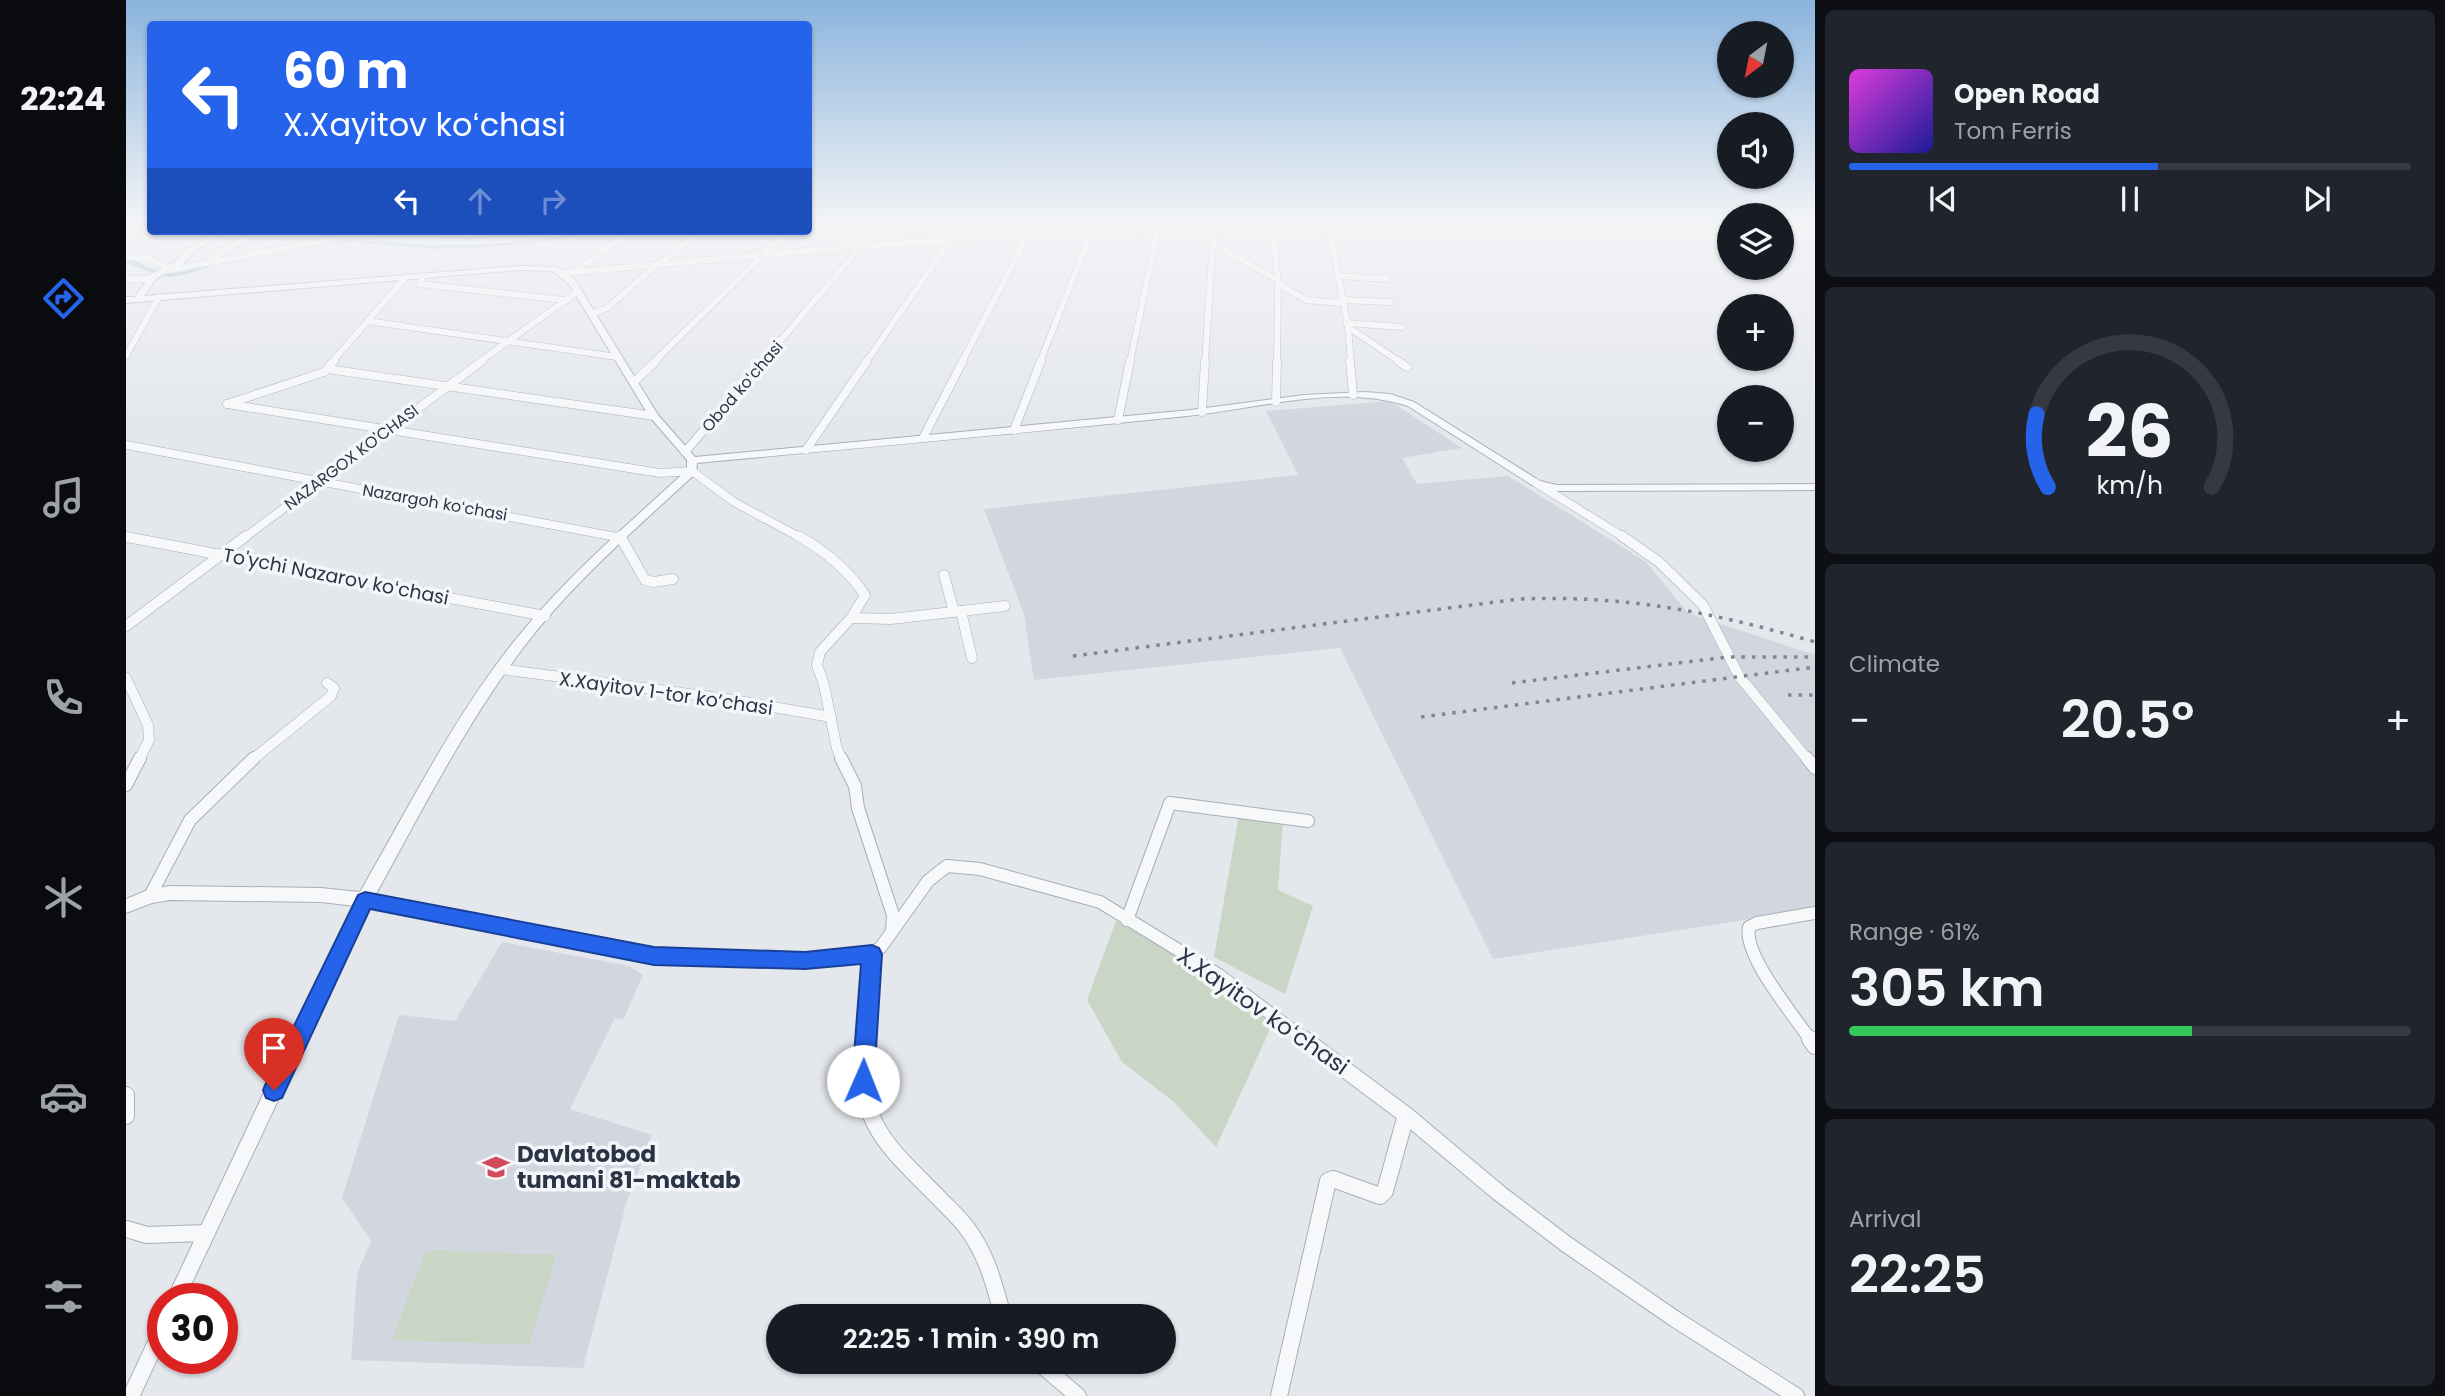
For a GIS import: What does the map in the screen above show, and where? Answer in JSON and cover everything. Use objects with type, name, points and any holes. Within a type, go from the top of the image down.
[{"type":"street","points":[[138,299],[146,288]]},
{"type":"street","points":[[126,300],[268,288]]},
{"type":"street","points":[[396,288],[327,369],[318,375],[227,404],[660,473],[690,461],[1353,395],[1398,397],[1630,541],[1659,562],[1703,604],[1739,676],[1815,768]]},
{"type":"street","points":[[457,288],[564,300]]},
{"type":"street","points":[[577,288],[654,416],[703,482],[779,525],[848,572],[859,583],[865,595],[851,618],[820,652],[817,665],[837,749],[855,786],[858,808],[893,915],[892,931]]},
{"type":"street","points":[[592,314],[607,308],[630,288]]},
{"type":"street","points":[[635,381],[728,288]]},
{"type":"street","name":"Obod koʻchasi","points":[[690,461],[827,288]]},
{"type":"street","points":[[806,450],[917,288]]},
{"type":"street","points":[[923,438],[1000,288]]},
{"type":"street","points":[[1014,430],[1070,288]]},
{"type":"street","points":[[1118,420],[1146,288]]},
{"type":"street","points":[[1202,412],[1211,288]]},
{"type":"street","points":[[1276,402],[1278,288]]},
{"type":"street","points":[[1289,288],[1306,300],[1390,302]]},
{"type":"street","points":[[1341,288],[1353,395]]},
{"type":"street","name":"NAZARGOX KO'CHASI","points":[[126,626],[388,429],[579,291]]},
{"type":"street","points":[[126,356],[159,297]]},
{"type":"street","points":[[367,321],[617,356]]},
{"type":"street","points":[[1347,325],[1402,327]]},
{"type":"street","points":[[1347,325],[1407,367]]},
{"type":"street","points":[[327,369],[654,416]]},
{"type":"street","name":"Nazargoh koʻchasi","points":[[126,445],[621,536]]},
{"type":"street","points":[[183,1283],[365,900],[501,669],[545,616],[690,461]]},
{"type":"street","points":[[1536,483],[1557,488],[1815,487]]},
{"type":"street","points":[[621,536],[645,580],[654,582],[673,579]]},
{"type":"street","name":"To'ychi Nazarov koʻchasi","points":[[126,537],[545,616]]},
{"type":"street","points":[[944,575],[972,658]]},
{"type":"street","points":[[851,618],[891,619],[1005,606]]},
{"type":"street","name":"X.Xayitov 1-tor koʼchasi","points":[[501,669],[727,699],[831,717]]},
{"type":"street","points":[[126,678],[148,725],[149,740],[126,785]]},
{"type":"street","points":[[150,897],[190,820],[240,769],[331,696],[334,688],[327,683]]},
{"type":"street","points":[[1127,920],[1170,803],[1308,821]]},
{"type":"street","name":"X.Xayitov koʻchasi","points":[[872,954],[881,947],[939,870],[955,865],[980,869],[1100,902],[1219,975],[1406,1115],[1499,1193],[1566,1244],[1675,1319],[1796,1396]]},
{"type":"street","points":[[126,906],[170,893],[320,895],[365,900],[654,956],[805,960],[872,954],[862,1066],[864,1096],[873,1125],[887,1146],[965,1225],[985,1255],[999,1304]]},
{"type":"street","points":[[1815,913],[1757,923],[1749,927],[1747,937],[1753,954],[1815,1046]]},
{"type":"street","points":[[126,1096],[126,1116]]},
{"type":"street","points":[[1279,1396],[1328,1181],[1343,1181],[1380,1196],[1385,1191],[1406,1115]]},
{"type":"street","points":[[126,1229],[147,1235],[206,1233]]},
{"type":"street","points":[[131,1396],[147,1362]]},
{"type":"street","points":[[1052,1374],[1078,1396]]},
{"type":"shaded area","points":[[1390,401],[1462,448],[1402,458],[1417,484],[1508,476],[1645,561],[1688,613],[1815,655],[1815,909],[1493,959],[1340,648],[1034,680],[1024,614],[984,509],[1298,475],[1266,411]]},
{"type":"shaded area","name":"Davlatobod tumani 81-maktab","points":[[502,942],[629,966],[643,975],[623,1020],[615,1018],[570,1109],[652,1135],[626,1204],[583,1368],[351,1360],[357,1274],[371,1241],[342,1198],[399,1015],[455,1021]]},
{"type":"green space","points":[[1239,815],[1283,820],[1278,890],[1313,906],[1285,994],[1214,957]]},
{"type":"green space","points":[[1116,921],[1224,983],[1273,1023],[1216,1147],[1174,1102],[1122,1062],[1087,1000]]},
{"type":"green space","points":[[426,1250],[556,1255],[529,1345],[392,1340]]},
{"type":"railway","points":[[1073,656],[1519,599],[1559,598],[1633,603],[1705,614],[1815,642]]},
{"type":"railway","points":[[1512,683],[1728,657],[1815,657]]},
{"type":"railway","points":[[1421,717],[1815,667]]},
{"type":"railway","points":[[1788,695],[1815,695]]},
{"type":"place","name":"Davlatobod tumani 81-maktab","points":[[496,1167]]},
{"type":"route","points":[[274,1090],[365,900],[654,956],[805,960],[872,954],[863,1081]]}]
